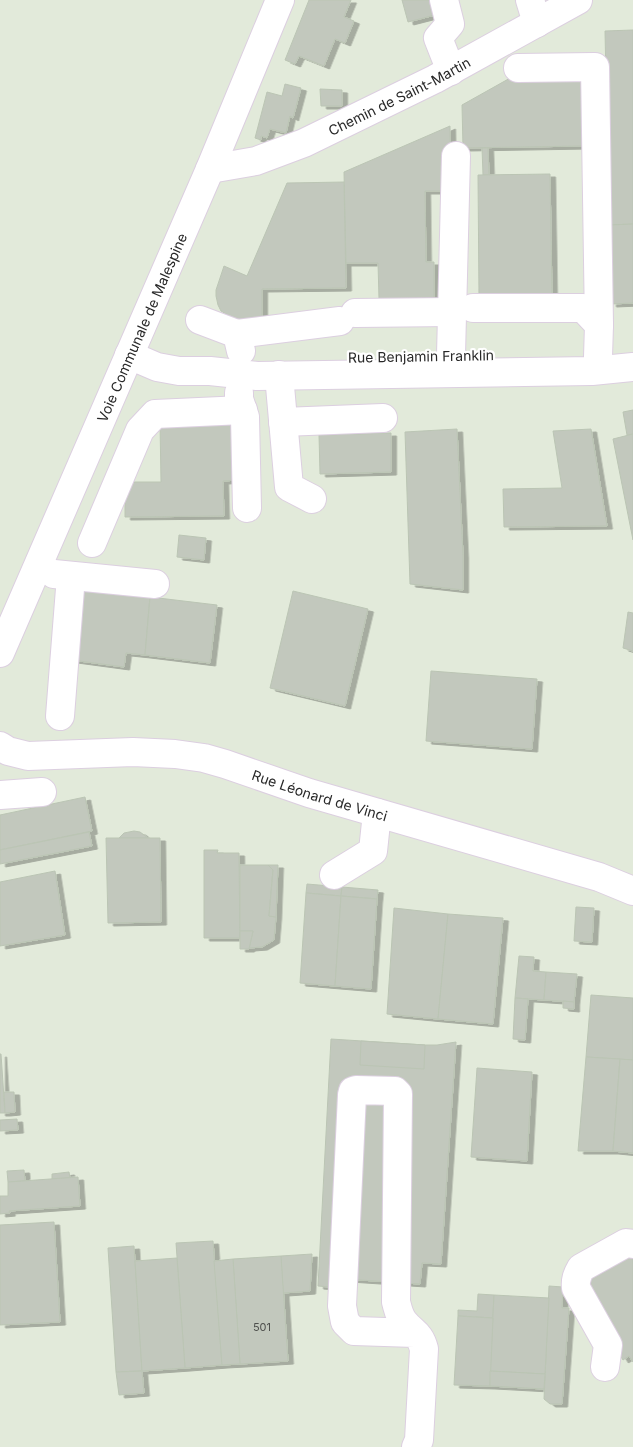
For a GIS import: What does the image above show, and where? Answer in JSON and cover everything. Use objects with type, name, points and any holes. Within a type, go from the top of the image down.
[{"type":"street","name":"Voie Communale de Malespine","points":[[0,653],[210,169],[280,0]]},
{"type":"street","points":[[444,0],[450,24],[438,38],[451,70]]},
{"type":"street","name":"Chemin de Saint-Martin","points":[[210,169],[256,161],[296,146],[451,70],[533,12],[578,0]]},
{"type":"street","points":[[518,68],[595,67],[598,357]]},
{"type":"street","points":[[450,355],[462,310],[456,156]]},
{"type":"street","points":[[200,320],[237,334],[347,317],[462,310],[584,308],[599,325]]},
{"type":"street","points":[[237,334],[241,368],[239,400],[245,417],[247,508]]},
{"type":"street","name":"Rue Benjamin Franklin","points":[[129,355],[157,367],[179,371],[241,368],[254,360],[450,355],[579,354],[633,362]]},
{"type":"street","name":"Rue Benjamin Franklin","points":[[241,368],[257,376],[279,376],[572,372],[633,367]]},
{"type":"street","points":[[279,376],[289,487],[312,499]]},
{"type":"street","points":[[92,543],[140,430],[155,414],[243,410]]},
{"type":"street","points":[[284,422],[383,418]]},
{"type":"street","points":[[35,572],[154,584]]},
{"type":"street","points":[[60,716],[71,576]]},
{"type":"street","name":"Rue Léonard de Vinci","points":[[0,746],[8,751],[28,756],[133,752],[175,754],[204,758],[309,793],[599,877],[633,891]]},
{"type":"street","points":[[0,795],[42,792]]},
{"type":"street","points":[[334,874],[373,851],[377,813]]},
{"type":"street","points":[[415,1333],[354,1331],[345,1322],[342,1306],[351,1105],[353,1091],[356,1090],[395,1091],[398,1094],[396,1302],[404,1322],[415,1333],[422,1342],[424,1356],[419,1440],[416,1447]]},
{"type":"street","points":[[605,1367],[608,1345],[576,1288],[577,1274],[581,1268],[626,1243],[633,1244]]},
{"type":"building","points":[[309,0],[351,0],[344,17],[354,21],[345,43],[335,39],[324,66],[299,56],[295,64],[285,60]]},
{"type":"building","points":[[402,0],[440,0],[443,13],[408,22]]},
{"type":"building","points":[[633,30],[633,224],[609,225],[605,31]]},
{"type":"building","points":[[582,76],[583,146],[463,148],[462,105],[512,77]]},
{"type":"building","points":[[285,84],[301,88],[293,118],[290,116],[286,133],[270,129],[267,138],[261,136],[261,140],[255,138],[267,92],[282,96]]},
{"type":"building","points":[[320,89],[342,90],[342,106],[321,106]]},
{"type":"building","points":[[450,126],[451,191],[425,191],[426,262],[434,262],[434,298],[379,299],[378,263],[346,263],[344,172]]},
{"type":"building","points":[[482,148],[488,148],[489,175],[483,175]]},
{"type":"building","points":[[550,174],[552,296],[479,297],[478,175]]},
{"type":"building","points":[[344,182],[346,288],[262,289],[262,321],[241,321],[221,311],[218,305],[216,290],[224,266],[247,276],[287,183]]},
{"type":"building","points":[[633,224],[633,303],[611,304],[609,225]]},
{"type":"building","points":[[633,410],[633,434],[627,435],[623,412]]},
{"type":"building","points":[[237,421],[238,480],[223,481],[224,516],[125,517],[125,482],[161,482],[160,423]]},
{"type":"building","points":[[457,429],[463,590],[410,584],[405,432]]},
{"type":"building","points":[[591,429],[607,526],[504,527],[503,489],[562,488],[553,431]]},
{"type":"building","points":[[391,433],[391,472],[320,474],[319,435]]},
{"type":"building","points":[[633,434],[633,540],[613,439]]},
{"type":"building","points":[[179,535],[206,538],[204,560],[177,557]]},
{"type":"building","points":[[80,589],[150,597],[145,655],[126,653],[124,667],[72,660]]},
{"type":"building","points":[[293,591],[368,609],[345,706],[270,688]]},
{"type":"building","points":[[150,597],[217,605],[210,663],[145,655]]},
{"type":"building","points":[[628,612],[633,613],[633,651],[623,648]]},
{"type":"building","points":[[431,671],[537,679],[532,749],[426,741]]},
{"type":"building","points":[[85,797],[92,831],[0,850],[0,815]]},
{"type":"building","points":[[89,832],[92,846],[0,864],[0,850]]},
{"type":"building","points":[[140,832],[148,838],[119,838],[124,833]]},
{"type":"building","points":[[106,838],[160,838],[161,922],[108,923]]},
{"type":"building","points":[[204,850],[218,850],[217,853],[239,853],[240,938],[204,938]]},
{"type":"building","points":[[240,865],[268,865],[273,870],[269,916],[276,917],[274,940],[262,947],[249,948],[253,931],[240,931]]},
{"type":"building","points":[[268,865],[278,865],[276,917],[269,916],[273,870]]},
{"type":"building","points":[[55,871],[65,935],[0,946],[0,882]]},
{"type":"building","points":[[307,884],[342,887],[341,896],[306,893]]},
{"type":"building","points":[[342,887],[378,890],[377,899],[341,896]]},
{"type":"building","points":[[306,893],[341,896],[335,986],[300,983]]},
{"type":"building","points":[[341,896],[377,899],[371,989],[335,986]]},
{"type":"building","points":[[576,907],[594,908],[592,942],[574,941]]},
{"type":"building","points":[[394,908],[448,914],[438,1019],[387,1014]]},
{"type":"building","points":[[448,914],[503,918],[493,1024],[438,1019]]},
{"type":"building","points":[[240,931],[253,931],[249,949],[240,949]]},
{"type":"building","points":[[519,956],[534,957],[533,971],[546,972],[544,1000],[515,998]]},
{"type":"building","points":[[546,972],[577,974],[574,1002],[544,1000]]},
{"type":"building","points":[[591,995],[633,998],[633,1060],[586,1057]]},
{"type":"building","points":[[515,998],[528,999],[525,1040],[513,1039]]},
{"type":"building","points":[[563,1001],[574,1002],[574,1009],[563,1008]]},
{"type":"building","points":[[331,1039],[425,1045],[456,1042],[441,1264],[422,1263],[420,1284],[330,1278],[330,1287],[318,1286]]},
{"type":"building","points":[[361,1041],[425,1045],[424,1069],[360,1065]]},
{"type":"building","points":[[1,1054],[5,1113],[0,1113]]},
{"type":"building","points":[[586,1057],[620,1059],[613,1151],[578,1151]]},
{"type":"building","points":[[620,1059],[633,1060],[633,1153],[613,1151]]},
{"type":"building","points":[[477,1068],[532,1072],[527,1161],[471,1157]]},
{"type":"building","points":[[4,1092],[14,1092],[15,1112],[5,1113]]},
{"type":"building","points":[[17,1119],[18,1130],[0,1131],[0,1120]]},
{"type":"building","points":[[24,1170],[25,1181],[8,1182],[7,1171]]},
{"type":"building","points":[[69,1172],[70,1178],[52,1179],[52,1174]]},
{"type":"building","points":[[78,1177],[80,1206],[9,1211],[10,1213],[0,1214],[0,1196],[8,1196],[8,1182]]},
{"type":"building","points":[[54,1222],[60,1322],[0,1325],[0,1225]]},
{"type":"building","points":[[213,1241],[222,1365],[185,1368],[176,1243]]},
{"type":"building","points":[[134,1246],[142,1371],[116,1372],[108,1248]]},
{"type":"building","points":[[632,1250],[633,1362],[629,1356],[623,1360],[582,1296],[590,1284],[588,1280]]},
{"type":"building","points":[[312,1254],[310,1291],[283,1293],[281,1256]]},
{"type":"building","points":[[281,1256],[288,1361],[240,1364],[233,1259]]},
{"type":"building","points":[[177,1258],[185,1368],[142,1371],[135,1261]]},
{"type":"building","points":[[233,1259],[240,1364],[222,1365],[214,1261]]},
{"type":"building","points":[[549,1286],[563,1287],[562,1308],[569,1308],[562,1404],[550,1404],[544,1399]]},
{"type":"building","points":[[478,1294],[494,1295],[493,1318],[458,1316],[458,1310],[477,1311]]},
{"type":"building","points":[[494,1295],[549,1298],[545,1374],[490,1371]]},
{"type":"building","points":[[458,1316],[493,1318],[490,1386],[454,1385]]},
{"type":"building","points":[[142,1371],[144,1393],[119,1395],[116,1372]]},
{"type":"building","points":[[490,1371],[545,1374],[544,1389],[490,1386]]}]
